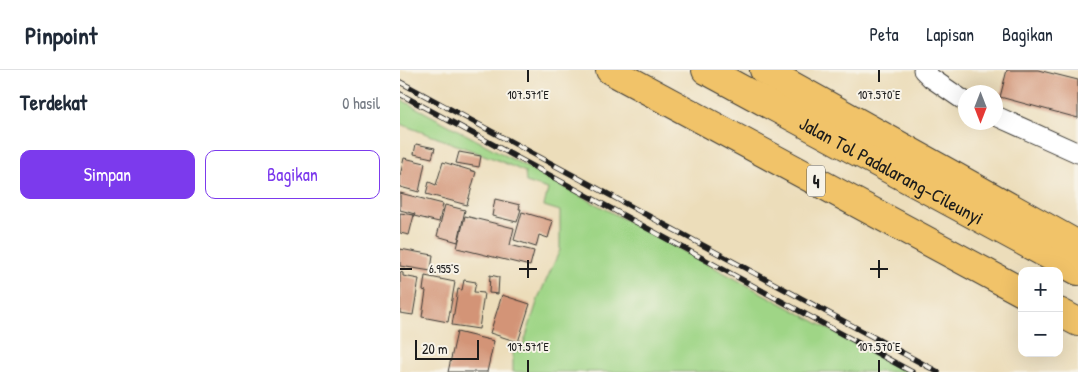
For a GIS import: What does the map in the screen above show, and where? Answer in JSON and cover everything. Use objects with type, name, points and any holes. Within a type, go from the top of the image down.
[{"type":"highway","name":"4","points":[[610,70],[1018,290]]},
{"type":"highway","name":"Jalan Tol Padalarang–Cileunyi","points":[[706,70],[1078,271]]},
{"type":"highway","points":[[764,70],[1078,246]]},
{"type":"highway","points":[[1063,314],[1078,322]]},
{"type":"street","points":[[923,70],[931,78],[958,97]]},
{"type":"street","points":[[1003,119],[1078,153]]},
{"type":"green space","points":[[400,99],[909,372],[513,372],[513,349],[521,352],[539,296],[560,250],[560,211],[544,206],[548,189],[526,182],[525,172],[400,124]]},
{"type":"building","points":[[1007,70],[1038,70],[1078,80],[1078,118],[1003,98],[1003,85]]},
{"type":"building","points":[[416,144],[435,148],[432,158],[414,154]]},
{"type":"building","points":[[459,152],[481,156],[479,167],[456,163]]},
{"type":"building","points":[[404,158],[425,163],[419,192],[400,187],[400,176]]},
{"type":"building","points":[[443,162],[476,172],[467,205],[426,194],[429,182],[436,185]]},
{"type":"building","points":[[400,193],[443,204],[439,222],[414,216],[415,214],[400,210]]},
{"type":"building","points":[[495,199],[520,205],[519,209],[521,209],[517,222],[492,216]]},
{"type":"building","points":[[445,205],[465,210],[458,242],[437,236]]},
{"type":"building","points":[[522,212],[553,221],[548,238],[539,235],[536,247],[514,240]]},
{"type":"building","points":[[400,213],[414,215],[409,235],[400,233]]},
{"type":"building","points":[[465,216],[514,228],[510,245],[534,251],[530,266],[457,248]]},
{"type":"building","points":[[400,249],[433,255],[431,271],[400,266]]},
{"type":"building","points":[[400,272],[403,273],[403,276],[419,279],[413,315],[400,313]]},
{"type":"building","points":[[490,275],[499,277],[498,294],[489,293]]},
{"type":"building","points":[[425,276],[455,282],[448,322],[422,317],[426,291],[423,290]]},
{"type":"building","points":[[464,280],[476,282],[474,292],[484,293],[479,329],[452,325],[458,289],[462,290]]},
{"type":"building","points":[[502,295],[530,304],[518,342],[490,333]]},
{"type":"building","points":[[457,332],[494,341],[487,372],[448,372]]},
{"type":"railway","points":[[400,82],[938,372]]},
{"type":"railway","points":[[400,94],[912,372]]}]
